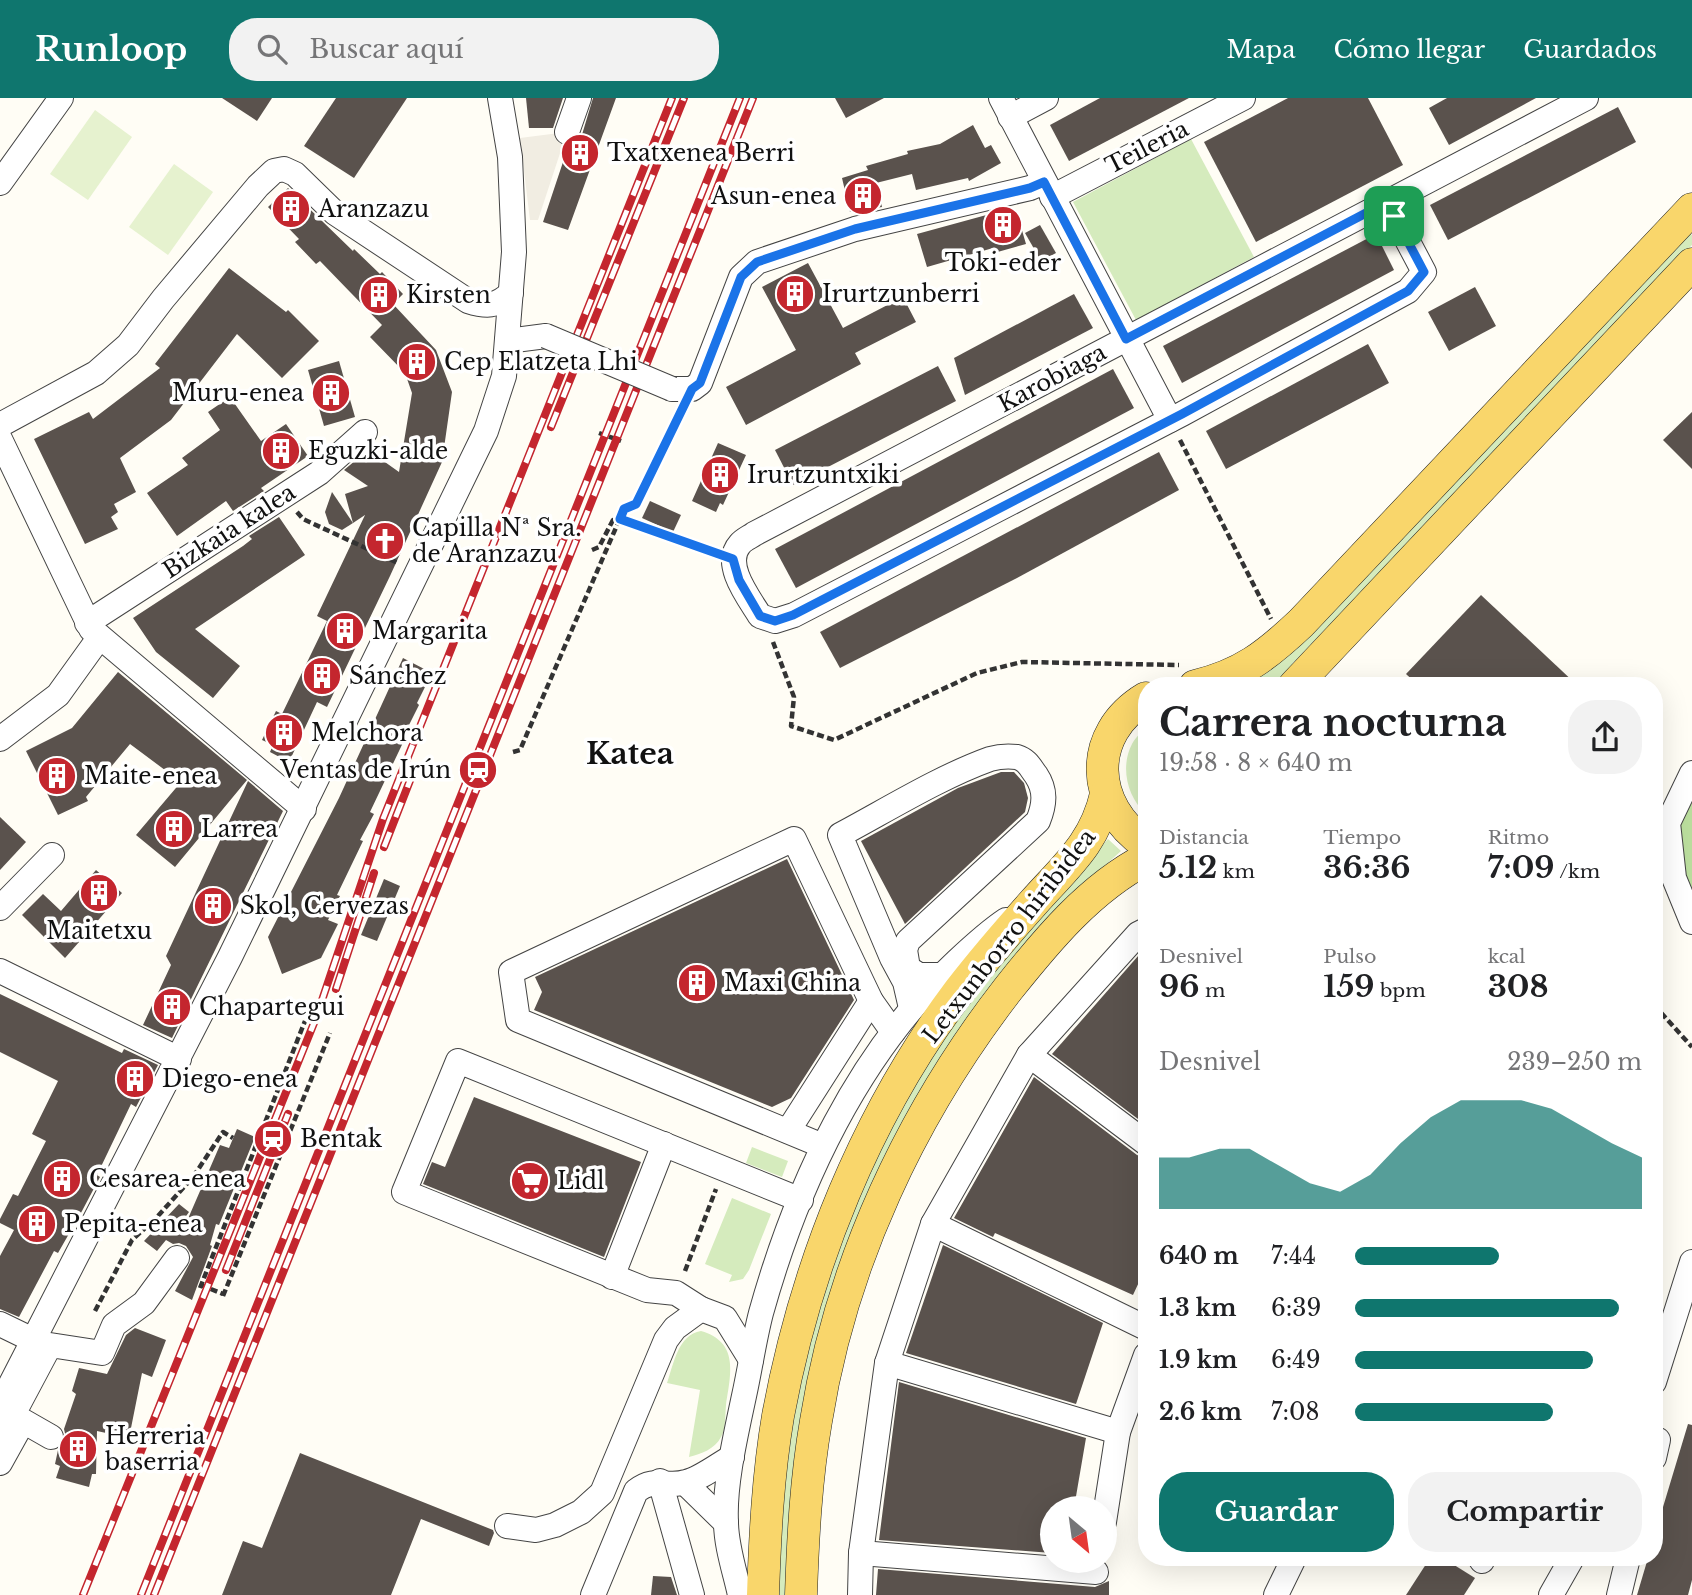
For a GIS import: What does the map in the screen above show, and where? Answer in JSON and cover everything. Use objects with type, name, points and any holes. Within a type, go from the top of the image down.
[{"type":"main road","points":[[1225,677],[1250,666],[1275,648],[1301,623],[1692,209]]},
{"type":"main road","points":[[1302,677],[1692,264]]},
{"type":"main road","points":[[1138,704],[1123,716],[1110,736],[1103,760],[1102,777],[1114,814],[1138,838]]},
{"type":"main road","name":"Letxunborro hiribidea","points":[[764,1595],[765,1533],[778,1418],[804,1305],[843,1195],[884,1111],[925,1041],[965,983],[1087,842],[1106,794]]},
{"type":"main road","name":"Letxunborro hiribidea","points":[[801,1595],[808,1472],[827,1365],[858,1260],[895,1171],[927,1109],[956,1062],[1022,972],[1092,896],[1138,864]]},
{"type":"street","points":[[0,183],[61,98]]},
{"type":"street","points":[[0,1438],[50,1344],[178,1059],[304,809],[486,431],[504,376],[514,252],[510,157],[500,98]]},
{"type":"street","points":[[568,132],[579,98]]},
{"type":"street","points":[[1046,98],[1006,107],[1170,420]]},
{"type":"street","name":"Teileria","points":[[682,389],[700,383],[741,277],[757,262],[855,229],[1030,188],[1048,189],[1243,98]]},
{"type":"street","name":"Karobiaga","points":[[736,570],[739,544],[754,534],[1586,98]]},
{"type":"street","points":[[0,425],[96,373],[128,345],[232,217],[274,171],[284,169],[295,174],[335,213],[468,301],[484,306],[502,302],[511,293]]},
{"type":"street","points":[[736,570],[760,616],[775,621],[793,615],[1170,420],[1408,291],[1424,272],[1387,202]]},
{"type":"street","points":[[507,341],[546,336],[682,389]]},
{"type":"street","name":"Bizkaia kalea","points":[[0,739],[58,695],[93,631],[319,473],[365,432]]},
{"type":"street","points":[[0,439],[93,631],[304,809]]},
{"type":"street","points":[[911,1008],[905,982],[892,958],[840,835],[992,758],[1015,757],[1027,762],[1040,781],[1044,807],[1038,821],[908,941],[905,950],[908,968],[919,975],[943,975]]},
{"type":"street","points":[[1692,773],[1668,823],[1674,878],[1692,922]]},
{"type":"street","points":[[823,1146],[518,1020],[511,972],[794,839],[871,1001],[893,1032]]},
{"type":"street","points":[[0,908],[52,855]]},
{"type":"street","points":[[1674,878],[1692,897]]},
{"type":"street","points":[[740,1595],[726,1523],[732,1457],[766,1297],[781,1250],[823,1146],[855,1088],[924,992],[990,931],[1033,903]]},
{"type":"street","points":[[860,1595],[861,1552],[887,1363],[933,1224],[1029,1055],[1138,934]]},
{"type":"street","points":[[0,971],[178,1059]]},
{"type":"street","points":[[788,1131],[871,1001]]},
{"type":"street","points":[[1029,1055],[1138,1137]]},
{"type":"street","points":[[751,1360],[725,1318],[701,1309],[676,1293],[647,1290],[404,1192],[458,1061],[801,1200]]},
{"type":"street","points":[[612,1277],[664,1144]]},
{"type":"street","points":[[933,1224],[1138,1324]]},
{"type":"street","points":[[0,1324],[50,1344],[102,1353],[114,1325],[144,1303],[177,1258]]},
{"type":"street","points":[[1663,1354],[1692,1262]]},
{"type":"street","points":[[725,1318],[766,1297]]},
{"type":"street","points":[[507,1526],[536,1530],[555,1525],[581,1513],[602,1493],[666,1340],[675,1328],[701,1309]]},
{"type":"street","points":[[0,1405],[50,1344]]},
{"type":"street","points":[[0,1463],[23,1421],[50,1344]]},
{"type":"street","points":[[887,1363],[1118,1432]]},
{"type":"street","points":[[1108,1496],[1118,1432],[1138,1377]]},
{"type":"street","points":[[23,1421],[51,1437]]},
{"type":"street","points":[[593,1595],[636,1491],[645,1484],[660,1481],[685,1483],[732,1457]]},
{"type":"street","points":[[660,1481],[692,1595]]},
{"type":"street","points":[[685,1483],[726,1523]]},
{"type":"street","points":[[861,1552],[1097,1576]]},
{"type":"street","points":[[1276,1595],[1290,1566]]},
{"type":"street","points":[[1551,1595],[1567,1566]]},
{"type":"street","points":[[1619,1595],[1626,1566]]},
{"type":"path","points":[[513,751],[520,750],[624,509],[636,504],[682,389]]},
{"type":"path","points":[[1170,420],[1273,623]]},
{"type":"path","points":[[599,433],[621,440]]},
{"type":"path","points":[[282,497],[303,519],[403,566]]},
{"type":"path","points":[[592,550],[599,547],[613,520],[620,519],[736,570]]},
{"type":"path","points":[[760,616],[778,652],[794,697],[791,726],[834,740],[976,673],[1022,662],[1189,676]]},
{"type":"path","points":[[1663,1015],[1692,1048]]},
{"type":"path","points":[[305,1021],[253,1147],[201,1286],[223,1296],[330,1033]]},
{"type":"path","points":[[94,1312],[132,1240],[157,1217],[192,1177],[223,1132],[233,1138]]},
{"type":"path","points":[[685,1271],[720,1178]]},
{"type":"green space","points":[[95,110],[132,137],[88,200],[50,174]]},
{"type":"green space","points":[[1191,139],[1254,257],[1136,320],[1073,202]]},
{"type":"green space","points":[[174,164],[213,192],[168,255],[129,227]]},
{"type":"green space","points":[[1690,233],[1692,245],[1293,663],[1284,677],[1260,677],[1286,658]]},
{"type":"green space","points":[[1138,736],[1138,805],[1130,790],[1126,772],[1132,744]]},
{"type":"green space","points":[[1692,773],[1692,897],[1668,823]]},
{"type":"green space","points":[[1108,839],[1121,851],[1079,889],[886,1159],[789,1595],[777,1595],[784,1466],[804,1353],[847,1220],[894,1118],[961,1011]]},
{"type":"green space","points":[[752,1147],[788,1161],[782,1177],[746,1163]]},
{"type":"green space","points":[[732,1198],[771,1214],[749,1270],[743,1279],[729,1282],[732,1275],[705,1264]]},
{"type":"green space","points":[[701,1331],[713,1336],[727,1351],[730,1381],[723,1434],[711,1448],[689,1457],[700,1390],[667,1383],[682,1344],[687,1338]]},
{"type":"shaded area","points":[[567,132],[538,220],[530,220],[520,138]]},
{"type":"building","points":[[222,98],[272,98],[257,121]]},
{"type":"building","points":[[336,98],[407,98],[354,178],[304,146]]},
{"type":"building","points":[[526,98],[563,98],[553,128],[529,128]]},
{"type":"building","points":[[593,98],[616,98],[568,230],[543,222],[568,147],[581,138]]},
{"type":"building","points":[[835,98],[884,98],[846,118]]},
{"type":"building","points":[[1100,98],[1189,98],[1069,161],[1050,125]]},
{"type":"building","points":[[1288,98],[1368,98],[1403,165],[1256,242],[1204,142]]},
{"type":"building","points":[[1447,98],[1536,98],[1449,145],[1429,108]]},
{"type":"building","points":[[1618,107],[1636,142],[1448,240],[1430,205]]},
{"type":"building","points":[[973,125],[985,148],[991,145],[1001,163],[969,181],[968,178],[916,190],[912,174],[876,183],[882,207],[850,212],[842,178],[868,170],[866,166],[908,154],[907,151],[940,144]]},
{"type":"building","points":[[288,188],[353,251],[354,249],[380,274],[382,272],[403,294],[393,304],[436,350],[452,392],[442,462],[327,707],[317,702],[289,762],[270,752],[273,745],[262,740],[276,711],[282,714],[327,621],[317,616],[365,515],[353,523],[345,494],[368,486],[344,470],[368,450],[399,472],[412,393],[405,373],[370,337],[382,325],[320,261],[316,264],[295,242],[299,239],[268,207]]},
{"type":"building","points":[[1012,208],[1013,211],[1016,210],[1026,244],[994,253],[993,248],[927,267],[917,234]]},
{"type":"building","points":[[1040,225],[1056,253],[1041,261],[1025,233]]},
{"type":"building","points":[[1376,234],[1394,270],[1182,383],[1163,346]]},
{"type":"building","points":[[808,263],[843,328],[903,297],[916,322],[855,353],[861,364],[746,425],[726,387],[796,350],[762,287]]},
{"type":"building","points":[[229,268],[286,312],[288,310],[319,341],[282,378],[237,334],[171,420],[120,458],[136,492],[114,504],[118,512],[111,517],[118,529],[85,544],[34,439],[89,412],[93,419],[160,368],[155,364]]},
{"type":"building","points":[[1475,287],[1496,326],[1449,351],[1428,312]]},
{"type":"building","points":[[1074,294],[1093,328],[965,395],[954,358]]},
{"type":"building","points":[[1368,344],[1389,383],[1226,469],[1206,431]]},
{"type":"building","name":"Muru-enea","points":[[339,361],[355,417],[324,426],[308,370]]},
{"type":"building","points":[[938,366],[956,401],[793,485],[775,450]]},
{"type":"building","points":[[1113,369],[1134,408],[796,588],[775,549]]},
{"type":"building","points":[[230,397],[261,441],[286,424],[308,456],[261,488],[264,491],[233,511],[226,501],[177,536],[147,493],[188,465],[182,458],[220,430],[208,412]]},
{"type":"building","points":[[1692,412],[1692,469],[1663,440]]},
{"type":"building","name":"Irurtzuntxiki","points":[[718,443],[746,455],[723,505],[720,503],[716,512],[692,501]]},
{"type":"building","points":[[1159,452],[1179,490],[1017,578],[840,668],[820,632]]},
{"type":"building","points":[[332,492],[353,523],[342,530],[329,524],[325,512]]},
{"type":"building","points":[[650,501],[681,515],[673,532],[642,518]]},
{"type":"building","points":[[279,517],[305,555],[195,629],[240,666],[213,698],[156,652],[133,618],[243,546],[252,539],[249,536]]},
{"type":"building","points":[[1481,595],[1568,677],[1409,677],[1406,674]]},
{"type":"building","points":[[403,658],[432,673],[417,703],[419,705],[407,729],[409,730],[370,812],[374,814],[360,840],[363,841],[337,895],[340,896],[328,920],[338,924],[321,958],[282,974],[268,937],[339,798]]},
{"type":"building","points":[[118,672],[247,780],[175,867],[136,835],[181,782],[130,744],[86,797],[88,801],[58,815],[26,751],[72,728]]},
{"type":"building","points":[[1001,772],[1014,772],[1024,783],[1028,798],[1025,812],[905,924],[861,841],[958,788]]},
{"type":"building","points":[[248,781],[283,811],[172,1038],[143,1025],[171,965],[166,956]]},
{"type":"building","points":[[0,817],[26,842],[0,870]]},
{"type":"building","name":"Maxi China","points":[[787,859],[854,1000],[791,1098],[772,1107],[534,1010],[542,992],[535,977]]},
{"type":"building","points":[[96,870],[122,893],[65,958],[22,915],[43,894],[61,911]]},
{"type":"building","points":[[384,879],[400,886],[377,941],[361,935]]},
{"type":"building","points":[[1138,956],[1138,1119],[1052,1054]]},
{"type":"building","points":[[0,994],[122,1053],[124,1049],[158,1065],[136,1107],[131,1104],[97,1175],[100,1177],[58,1253],[54,1251],[19,1317],[0,1309],[0,1256],[14,1230],[0,1223],[0,1219],[13,1194],[18,1196],[46,1141],[32,1134],[58,1081],[0,1052]]},
{"type":"building","points":[[1034,1077],[1138,1155],[1138,1284],[1133,1295],[995,1233],[993,1237],[954,1218]]},
{"type":"building","name":"Lidl","points":[[474,1097],[641,1162],[604,1257],[423,1184],[432,1162],[445,1167]]},
{"type":"building","points":[[237,1129],[255,1137],[219,1225],[216,1224],[210,1245],[212,1246],[192,1300],[175,1291],[193,1257],[186,1246],[166,1240],[157,1251],[144,1241],[179,1204],[189,1212],[184,1219],[187,1221],[220,1145],[229,1148]]},
{"type":"building","points":[[943,1245],[1103,1323],[1076,1404],[906,1353]]},
{"type":"building","points":[[135,1328],[166,1340],[152,1377],[142,1373],[129,1438],[97,1431],[96,1474],[92,1474],[89,1487],[56,1478],[60,1466],[55,1464],[58,1450],[64,1445],[66,1438],[64,1429],[76,1394],[72,1391],[79,1368],[107,1374],[126,1335]]},
{"type":"building","points":[[899,1382],[1086,1438],[1076,1496],[1040,1496],[1040,1552],[879,1540]]},
{"type":"building","points":[[1688,1424],[1692,1425],[1692,1580],[1688,1595],[1637,1595],[1646,1566],[1663,1566],[1663,1507]]},
{"type":"building","points":[[300,1453],[493,1530],[489,1546],[421,1519],[391,1595],[222,1595],[243,1541],[262,1548]]},
{"type":"building","points":[[1425,1566],[1456,1566],[1475,1578],[1464,1595],[1406,1595]]},
{"type":"building","points":[[878,1569],[1095,1587],[1109,1581],[1109,1595],[876,1595]]},
{"type":"building","points":[[653,1576],[671,1577],[677,1595],[651,1595]]},
{"type":"railway","points":[[83,1595],[316,1018],[383,819],[672,98]]},
{"type":"railway","points":[[551,427],[684,98]]},
{"type":"railway","points":[[141,1595],[740,98]]},
{"type":"railway","points":[[154,1595],[753,98]]},
{"type":"railway","points":[[384,847],[411,778]]},
{"type":"railway","points":[[336,989],[374,873]]},
{"type":"railway","points":[[226,1270],[288,1114]]},
{"type":"place","name":"Txatxenea Berri","points":[[580,153]]},
{"type":"place","name":"Asun-enea","points":[[863,196]]},
{"type":"place","name":"Aranzazu","points":[[291,209]]},
{"type":"place","name":"Toki-eder","points":[[1003,225]]},
{"type":"place","name":"Irurtzunberri","points":[[795,294]]},
{"type":"place","name":"Kirsten","points":[[379,295]]},
{"type":"place","name":"Cep Elatzeta Lhi","points":[[417,362]]},
{"type":"place","name":"Muru-enea","points":[[331,393]]},
{"type":"place","name":"Eguzki-alde","points":[[281,451]]},
{"type":"place","name":"Irurtzuntxiki","points":[[720,475]]},
{"type":"place","name":"Capilla Nª Sra. de Aranzazu","points":[[385,541]]},
{"type":"place","name":"Margarita","points":[[345,631]]},
{"type":"place","name":"Sánchez","points":[[322,676]]},
{"type":"place","name":"Melchora","points":[[284,733]]},
{"type":"place","name":"Ventas de Irún","points":[[478,770]]},
{"type":"place","name":"Maite-enea","points":[[57,776]]},
{"type":"place","name":"Larrea","points":[[174,829]]},
{"type":"place","name":"Maitetxu","points":[[99,893]]},
{"type":"place","name":"Skol, Cervezas","points":[[213,906]]},
{"type":"place","name":"Maxi China","points":[[697,983]]},
{"type":"place","name":"Chapartegui","points":[[172,1007]]},
{"type":"place","name":"Diego-enea","points":[[135,1079]]},
{"type":"place","name":"Bentak","points":[[273,1139]]},
{"type":"place","name":"Cesarea-enea","points":[[62,1179]]},
{"type":"place","name":"Lidl","points":[[530,1181]]},
{"type":"place","name":"Pepita-enea","points":[[37,1224]]},
{"type":"place","name":"Herreria baserria","points":[[78,1449]]},
{"type":"district","name":"Katea","points":[[630,753]]},
{"type":"route","points":[[1044,182],[1126,339],[1387,202],[1394,216],[1424,272],[1408,291],[1182,414],[793,615],[775,621],[760,616],[739,580],[733,559],[620,519],[624,509],[636,504],[692,389],[700,383],[741,277],[757,262],[855,229],[1030,188],[1044,182]]}]
